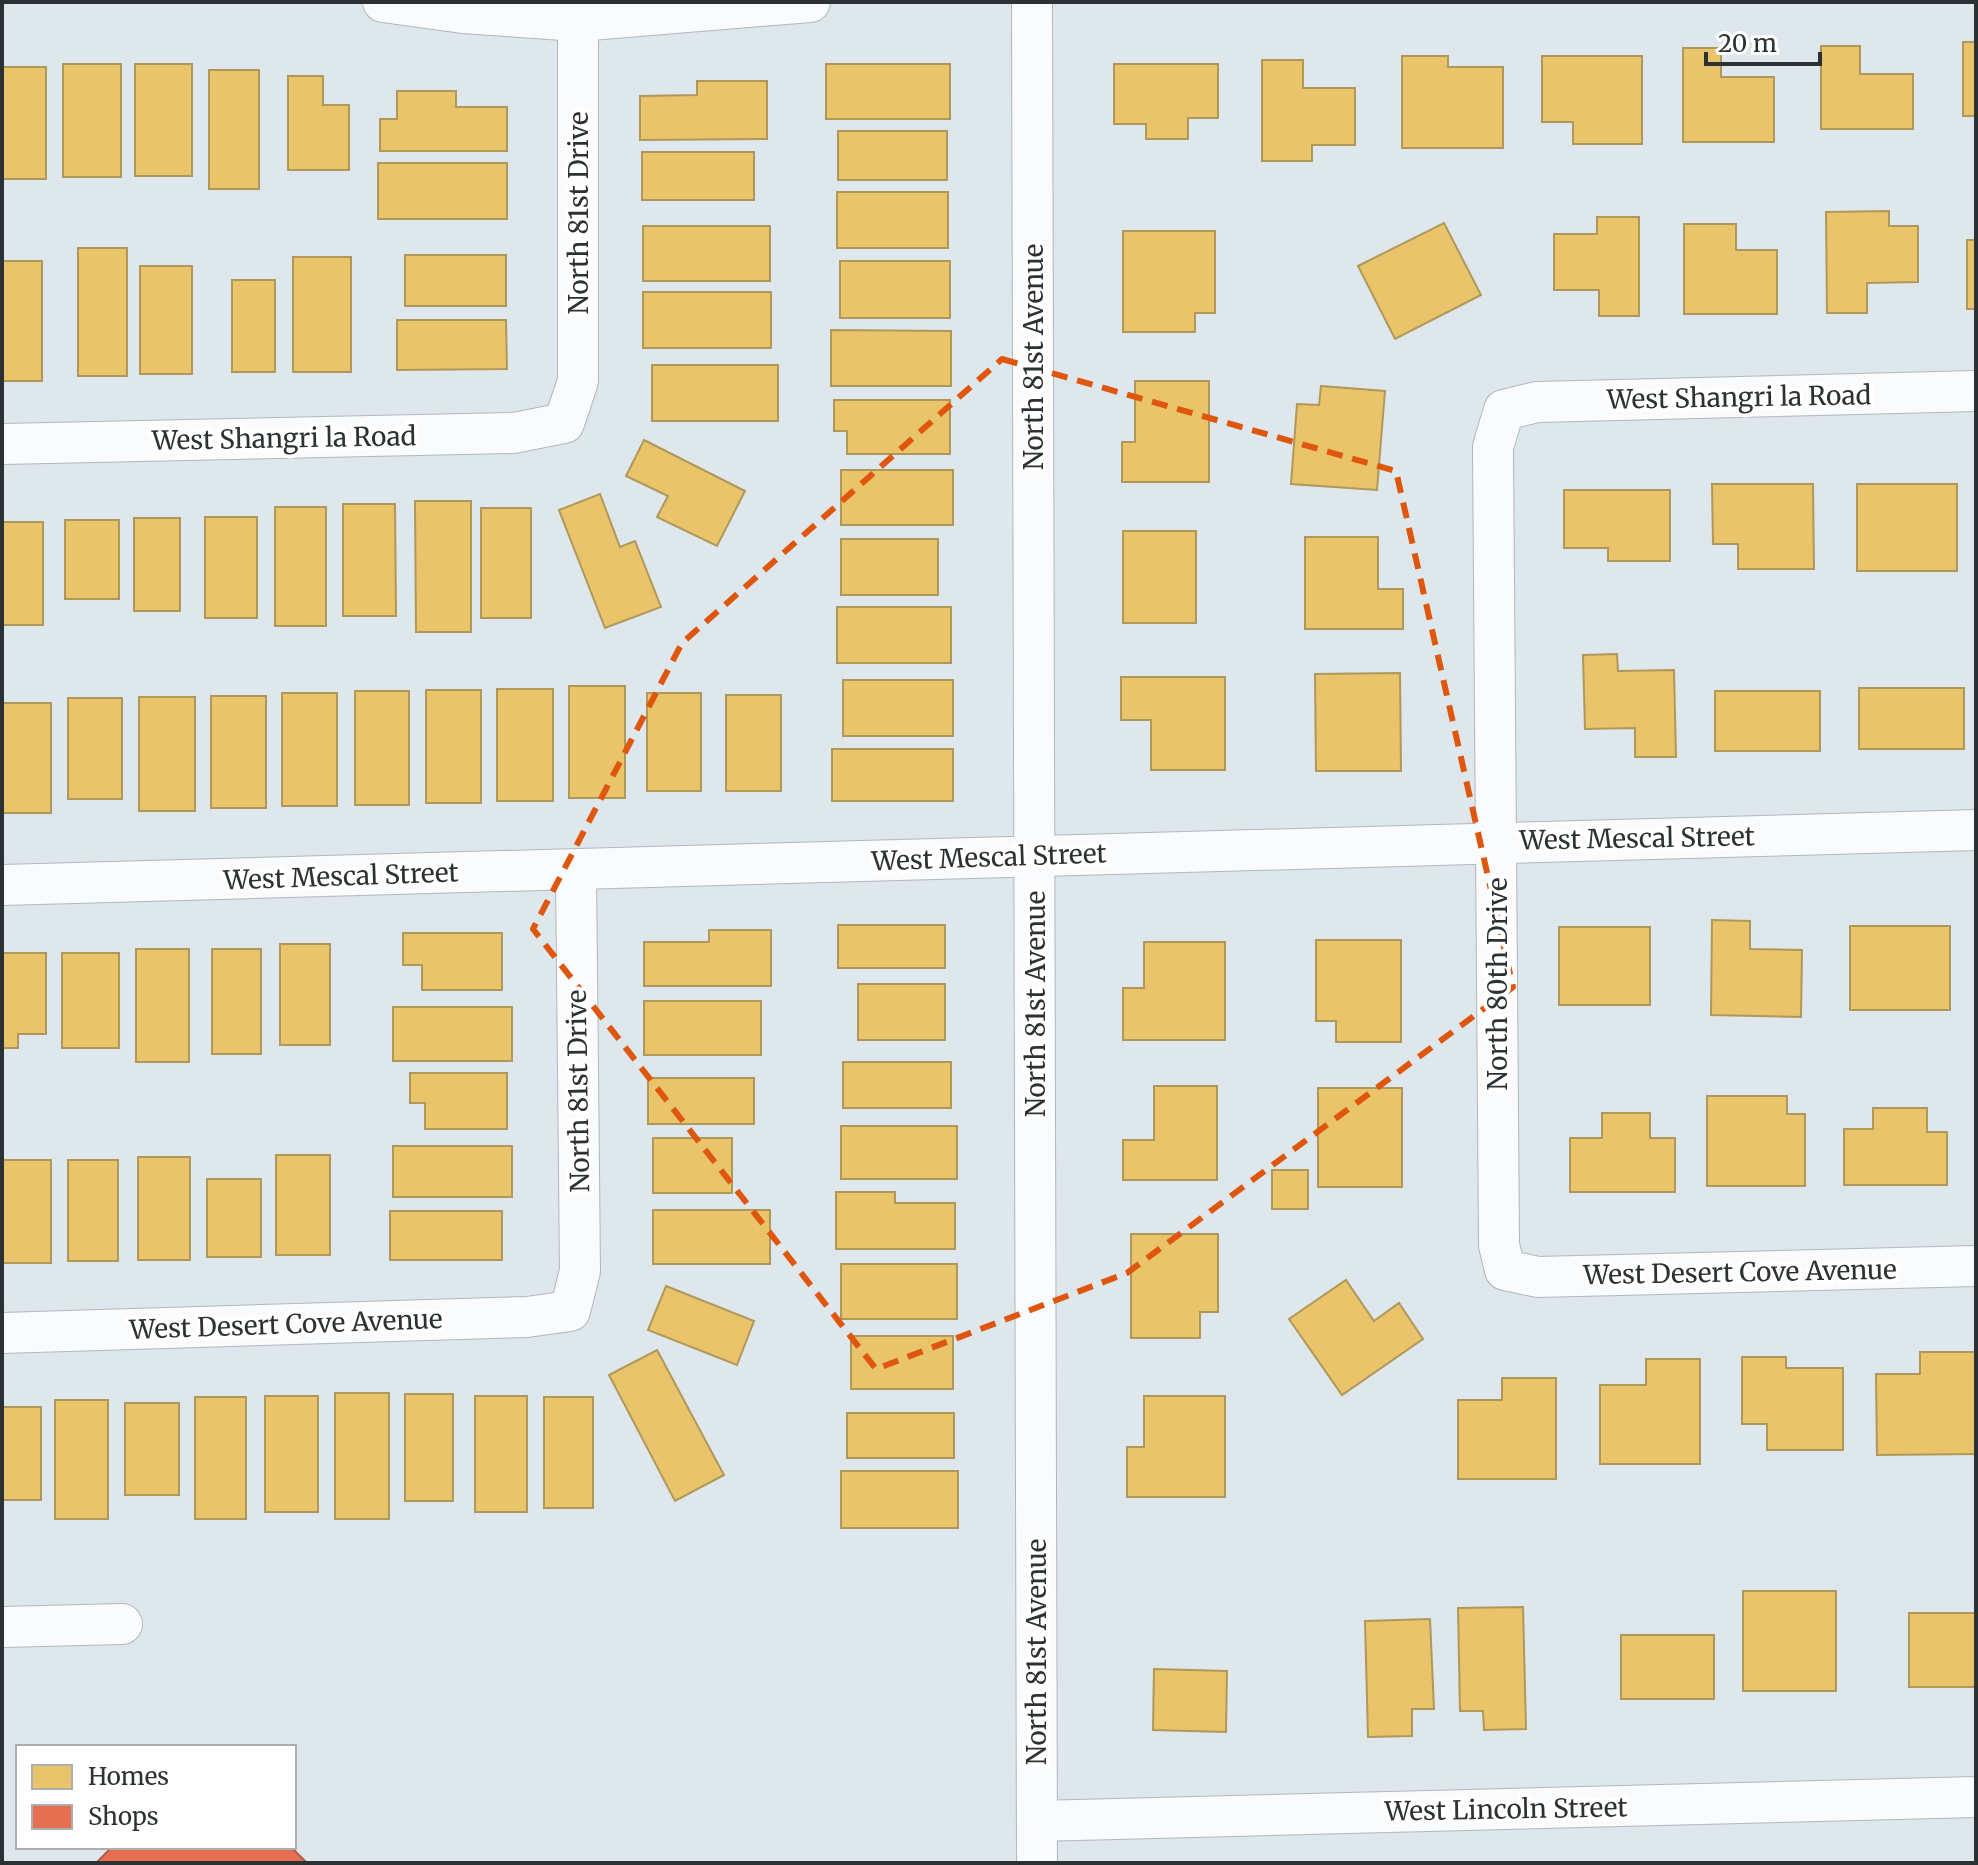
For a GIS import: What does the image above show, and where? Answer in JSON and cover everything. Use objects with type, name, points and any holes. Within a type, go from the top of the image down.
[{"type":"street","points":[[383,2],[463,13],[810,2]]},
{"type":"street","name":"North 81st Avenue","points":[[1032,2],[1037,1863]]},
{"type":"street","name":"North 81st Drive","points":[[564,423],[578,381],[578,11]]},
{"type":"street","name":"West Shangri la Road","points":[[1504,410],[1537,402],[1976,391]]},
{"type":"street","name":"North 80th Drive","points":[[1504,410],[1493,447],[1499,1245],[1505,1270]]},
{"type":"street","name":"West Shangri la Road","points":[[2,444],[514,433],[564,423]]},
{"type":"street","name":"West Mescal Street","points":[[2,885],[1976,830]]},
{"type":"street","name":"North 81st Drive","points":[[570,1311],[580,1271],[576,870]]},
{"type":"street","name":"West Desert Cove Avenue","points":[[1505,1270],[1538,1277],[1976,1266]]},
{"type":"street","name":"West Desert Cove Avenue","points":[[2,1333],[527,1317],[570,1311]]},
{"type":"street","points":[[2,1627],[122,1624]]},
{"type":"street","name":"West Lincoln Street","points":[[1037,1821],[1976,1797]]},
{"type":"highlighted area","points":[[1002,359],[1396,471],[1513,987],[1127,1273],[876,1369],[533,929],[682,643]]},
{"type":"building: Homes","points":[[1963,42],[1976,42],[1976,116],[1963,116]]},
{"type":"building: Homes","points":[[1821,46],[1860,46],[1860,74],[1913,74],[1913,129],[1821,129]]},
{"type":"building: Homes","points":[[1683,48],[1721,48],[1721,77],[1774,77],[1774,142],[1683,142]]},
{"type":"building: Homes","points":[[1402,56],[1448,56],[1448,67],[1503,67],[1503,148],[1402,148]]},
{"type":"building: Homes","points":[[1542,56],[1642,56],[1642,144],[1573,144],[1573,122],[1542,122]]},
{"type":"building: Homes","points":[[1262,60],[1303,60],[1303,88],[1355,88],[1355,145],[1312,145],[1312,161],[1262,161]]},
{"type":"building: Homes","points":[[63,64],[121,64],[121,177],[63,177]]},
{"type":"building: Homes","points":[[135,64],[192,64],[192,176],[135,176]]},
{"type":"building: Homes","points":[[826,64],[950,64],[950,119],[826,119]]},
{"type":"building: Homes","points":[[1114,64],[1218,64],[1218,118],[1188,118],[1188,139],[1146,139],[1146,124],[1114,124]]},
{"type":"building: Homes","points":[[2,67],[46,67],[46,179],[2,179]]},
{"type":"building: Homes","points":[[209,70],[259,70],[259,189],[209,189]]},
{"type":"building: Homes","points":[[288,76],[323,76],[323,105],[349,105],[349,170],[288,170]]},
{"type":"building: Homes","points":[[697,81],[767,81],[767,139],[640,140],[640,96],[697,95]]},
{"type":"building: Homes","points":[[397,91],[456,91],[456,107],[507,107],[507,151],[380,151],[380,119],[397,119]]},
{"type":"building: Homes","points":[[838,131],[947,131],[947,180],[838,180]]},
{"type":"building: Homes","points":[[642,152],[754,152],[754,200],[642,200]]},
{"type":"building: Homes","points":[[378,163],[507,163],[507,219],[378,219]]},
{"type":"building: Homes","points":[[837,192],[948,192],[948,248],[837,248]]},
{"type":"building: Homes","points":[[1889,211],[1889,226],[1918,226],[1918,282],[1867,283],[1867,313],[1827,313],[1826,212]]},
{"type":"building: Homes","points":[[1597,217],[1639,217],[1639,316],[1599,316],[1599,290],[1554,290],[1554,234],[1597,234]]},
{"type":"building: Homes","points":[[1444,223],[1481,295],[1395,339],[1358,266]]},
{"type":"building: Homes","points":[[1684,224],[1736,224],[1736,250],[1777,250],[1777,314],[1684,314]]},
{"type":"building: Homes","points":[[643,226],[770,226],[770,281],[643,281]]},
{"type":"building: Homes","points":[[1123,231],[1215,231],[1215,313],[1195,313],[1195,332],[1123,332]]},
{"type":"building: Homes","points":[[1967,240],[1976,240],[1976,309],[1967,309]]},
{"type":"building: Homes","points":[[78,248],[127,248],[127,376],[78,376]]},
{"type":"building: Homes","points":[[405,255],[506,255],[506,306],[405,306]]},
{"type":"building: Homes","points":[[293,257],[351,257],[351,372],[293,372]]},
{"type":"building: Homes","points":[[2,261],[42,261],[42,381],[2,381]]},
{"type":"building: Homes","points":[[840,261],[950,261],[950,318],[840,318]]},
{"type":"building: Homes","points":[[140,266],[192,266],[192,374],[140,374]]},
{"type":"building: Homes","points":[[232,280],[275,280],[275,372],[232,372]]},
{"type":"building: Homes","points":[[643,292],[771,292],[771,348],[643,348]]},
{"type":"building: Homes","points":[[397,320],[506,320],[507,369],[397,370]]},
{"type":"building: Homes","points":[[831,330],[951,331],[951,386],[831,386]]},
{"type":"building: Homes","points":[[652,365],[778,365],[778,421],[652,421]]},
{"type":"building: Homes","points":[[1135,381],[1209,381],[1209,482],[1122,482],[1122,442],[1135,442]]},
{"type":"building: Homes","points":[[1321,386],[1385,391],[1377,490],[1291,484],[1297,404],[1319,405]]},
{"type":"building: Homes","points":[[834,400],[950,400],[950,454],[847,454],[847,431],[834,431]]},
{"type":"building: Homes","points":[[644,440],[745,491],[717,546],[657,517],[668,496],[626,476]]},
{"type":"building: Homes","points":[[841,470],[953,470],[953,525],[841,525]]},
{"type":"building: Homes","points":[[1712,484],[1813,484],[1814,569],[1738,569],[1738,544],[1713,544]]},
{"type":"building: Homes","points":[[1857,484],[1957,484],[1957,571],[1857,571]]},
{"type":"building: Homes","points":[[1564,490],[1670,490],[1670,561],[1608,561],[1608,548],[1564,548]]},
{"type":"building: Homes","points":[[600,494],[620,547],[635,541],[661,607],[605,628],[559,510]]},
{"type":"building: Homes","points":[[415,501],[471,501],[471,632],[416,632]]},
{"type":"building: Homes","points":[[343,504],[395,504],[396,616],[343,616]]},
{"type":"building: Homes","points":[[275,507],[326,507],[326,626],[275,626]]},
{"type":"building: Homes","points":[[481,508],[531,508],[531,618],[481,618]]},
{"type":"building: Homes","points":[[205,517],[257,517],[257,618],[205,618]]},
{"type":"building: Homes","points":[[134,518],[180,518],[180,611],[134,611]]},
{"type":"building: Homes","points":[[65,520],[119,520],[119,599],[65,599]]},
{"type":"building: Homes","points":[[2,522],[43,522],[43,625],[2,625]]},
{"type":"building: Homes","points":[[1123,531],[1196,531],[1196,623],[1123,623]]},
{"type":"building: Homes","points":[[1305,537],[1378,537],[1378,589],[1403,589],[1403,629],[1305,629]]},
{"type":"building: Homes","points":[[841,539],[938,539],[938,595],[841,595]]},
{"type":"building: Homes","points":[[837,607],[951,607],[951,663],[837,663]]},
{"type":"building: Homes","points":[[1617,654],[1618,671],[1674,670],[1676,757],[1635,757],[1635,728],[1585,729],[1583,655]]},
{"type":"building: Homes","points":[[1400,673],[1401,771],[1316,771],[1315,674]]},
{"type":"building: Homes","points":[[1121,677],[1225,677],[1225,770],[1151,770],[1151,720],[1121,720]]},
{"type":"building: Homes","points":[[843,680],[953,680],[953,736],[843,736]]},
{"type":"building: Homes","points":[[569,686],[625,686],[625,798],[569,798]]},
{"type":"building: Homes","points":[[1859,688],[1964,688],[1964,749],[1859,749]]},
{"type":"building: Homes","points":[[497,689],[553,689],[553,801],[497,801]]},
{"type":"building: Homes","points":[[426,690],[481,690],[481,803],[426,803]]},
{"type":"building: Homes","points":[[355,691],[409,691],[409,805],[355,805]]},
{"type":"building: Homes","points":[[1715,691],[1820,691],[1820,751],[1715,751]]},
{"type":"building: Homes","points":[[282,693],[337,693],[337,806],[282,806]]},
{"type":"building: Homes","points":[[647,693],[701,693],[701,791],[647,791]]},
{"type":"building: Homes","points":[[726,695],[781,695],[781,791],[726,791]]},
{"type":"building: Homes","points":[[211,696],[266,696],[266,808],[211,808]]},
{"type":"building: Homes","points":[[139,697],[195,697],[195,811],[139,811]]},
{"type":"building: Homes","points":[[68,698],[122,698],[122,799],[68,799]]},
{"type":"building: Homes","points":[[2,703],[51,703],[51,813],[2,813]]},
{"type":"building: Homes","points":[[832,749],[953,749],[953,801],[832,801]]},
{"type":"building: Homes","points":[[1712,920],[1750,921],[1750,949],[1802,950],[1801,1017],[1711,1015]]},
{"type":"building: Homes","points":[[838,925],[945,925],[945,968],[838,968]]},
{"type":"building: Homes","points":[[1850,926],[1950,926],[1950,1010],[1850,1010]]},
{"type":"building: Homes","points":[[1559,927],[1650,927],[1650,1005],[1559,1005]]},
{"type":"building: Homes","points":[[709,930],[771,930],[771,986],[644,986],[644,942],[709,942]]},
{"type":"building: Homes","points":[[403,933],[502,933],[502,990],[422,990],[422,965],[403,965]]},
{"type":"building: Homes","points":[[1316,940],[1401,940],[1401,1042],[1336,1042],[1336,1021],[1316,1021]]},
{"type":"building: Homes","points":[[1144,942],[1225,942],[1225,1040],[1123,1040],[1123,988],[1144,988]]},
{"type":"building: Homes","points":[[280,944],[330,944],[330,1045],[280,1045]]},
{"type":"building: Homes","points":[[136,949],[189,949],[189,1062],[136,1062]]},
{"type":"building: Homes","points":[[212,949],[261,949],[261,1054],[212,1054]]},
{"type":"building: Homes","points":[[2,953],[46,953],[46,1034],[18,1034],[18,1048],[2,1048]]},
{"type":"building: Homes","points":[[62,953],[119,953],[119,1048],[62,1048]]},
{"type":"building: Homes","points":[[858,984],[945,984],[945,1040],[858,1040]]},
{"type":"building: Homes","points":[[644,1001],[761,1001],[761,1055],[644,1055]]},
{"type":"building: Homes","points":[[393,1007],[512,1007],[512,1061],[393,1061]]},
{"type":"building: Homes","points":[[843,1062],[951,1062],[951,1108],[843,1108]]},
{"type":"building: Homes","points":[[410,1073],[507,1073],[507,1129],[425,1129],[425,1103],[410,1103]]},
{"type":"building: Homes","points":[[648,1078],[754,1078],[754,1124],[648,1124]]},
{"type":"building: Homes","points":[[1154,1086],[1217,1086],[1217,1180],[1123,1180],[1123,1140],[1154,1140]]},
{"type":"building: Homes","points":[[1318,1088],[1402,1088],[1402,1187],[1318,1187]]},
{"type":"building: Homes","points":[[1707,1096],[1787,1096],[1787,1114],[1805,1114],[1805,1186],[1707,1186]]},
{"type":"building: Homes","points":[[1873,1108],[1927,1108],[1927,1132],[1947,1132],[1947,1185],[1844,1185],[1844,1129],[1873,1129]]},
{"type":"building: Homes","points":[[1602,1113],[1650,1113],[1650,1138],[1675,1138],[1675,1192],[1570,1192],[1570,1138],[1602,1138]]},
{"type":"building: Homes","points":[[841,1126],[957,1126],[957,1179],[841,1179]]},
{"type":"building: Homes","points":[[653,1138],[732,1138],[732,1193],[653,1193]]},
{"type":"building: Homes","points":[[393,1146],[512,1146],[512,1197],[393,1197]]},
{"type":"building: Homes","points":[[276,1155],[330,1155],[330,1255],[276,1255]]},
{"type":"building: Homes","points":[[138,1157],[190,1157],[190,1260],[138,1260]]},
{"type":"building: Homes","points":[[2,1160],[51,1160],[51,1263],[2,1263]]},
{"type":"building: Homes","points":[[68,1160],[118,1160],[118,1261],[68,1261]]},
{"type":"building: Homes","points":[[1272,1170],[1308,1170],[1308,1209],[1272,1209]]},
{"type":"building: Homes","points":[[207,1179],[261,1179],[261,1257],[207,1257]]},
{"type":"building: Homes","points":[[836,1192],[895,1192],[895,1203],[955,1203],[955,1249],[836,1249]]},
{"type":"building: Homes","points":[[653,1210],[770,1210],[770,1264],[653,1264]]},
{"type":"building: Homes","points":[[390,1211],[502,1211],[502,1260],[390,1260]]},
{"type":"building: Homes","points":[[1131,1234],[1218,1234],[1218,1312],[1200,1312],[1200,1338],[1131,1338]]},
{"type":"building: Homes","points":[[841,1264],[957,1264],[957,1319],[841,1319]]},
{"type":"building: Homes","points":[[1346,1280],[1374,1321],[1399,1303],[1423,1339],[1342,1395],[1289,1319]]},
{"type":"building: Homes","points":[[666,1286],[754,1321],[737,1365],[648,1330]]},
{"type":"building: Homes","points":[[851,1336],[953,1336],[953,1389],[851,1389]]},
{"type":"building: Homes","points":[[657,1350],[724,1475],[675,1501],[609,1375]]},
{"type":"building: Homes","points":[[1920,1352],[1976,1352],[1976,1454],[1877,1455],[1876,1374],[1920,1374]]},
{"type":"building: Homes","points":[[1742,1357],[1786,1357],[1786,1368],[1843,1368],[1843,1450],[1767,1450],[1767,1424],[1742,1424]]},
{"type":"building: Homes","points":[[1646,1359],[1700,1359],[1700,1464],[1600,1464],[1600,1385],[1646,1385]]},
{"type":"building: Homes","points":[[1502,1378],[1556,1378],[1556,1479],[1458,1479],[1458,1400],[1502,1400]]},
{"type":"building: Homes","points":[[335,1393],[389,1393],[389,1519],[335,1519]]},
{"type":"building: Homes","points":[[405,1394],[453,1394],[453,1501],[405,1501]]},
{"type":"building: Homes","points":[[265,1396],[318,1396],[318,1512],[265,1512]]},
{"type":"building: Homes","points":[[475,1396],[527,1396],[527,1512],[475,1512]]},
{"type":"building: Homes","points":[[1144,1396],[1225,1396],[1225,1497],[1127,1497],[1127,1447],[1144,1447]]},
{"type":"building: Homes","points":[[195,1397],[246,1397],[246,1519],[195,1519]]},
{"type":"building: Homes","points":[[544,1397],[593,1397],[593,1508],[544,1508]]},
{"type":"building: Homes","points":[[55,1400],[108,1400],[108,1519],[55,1519]]},
{"type":"building: Homes","points":[[125,1403],[179,1403],[179,1495],[125,1495]]},
{"type":"building: Homes","points":[[2,1407],[41,1407],[41,1500],[2,1500]]},
{"type":"building: Homes","points":[[847,1413],[954,1413],[954,1458],[847,1458]]},
{"type":"building: Homes","points":[[841,1471],[958,1471],[958,1528],[841,1528]]},
{"type":"building: Homes","points":[[1743,1591],[1836,1591],[1836,1691],[1743,1691]]},
{"type":"building: Homes","points":[[1523,1607],[1526,1729],[1484,1730],[1483,1711],[1460,1711],[1458,1608]]},
{"type":"building: Homes","points":[[1909,1613],[1976,1613],[1976,1687],[1909,1687]]},
{"type":"building: Homes","points":[[1430,1619],[1434,1709],[1412,1709],[1412,1736],[1368,1737],[1365,1621]]},
{"type":"building: Homes","points":[[1621,1635],[1714,1635],[1714,1699],[1621,1699]]},
{"type":"building: Homes","points":[[1154,1669],[1227,1671],[1226,1732],[1153,1730]]},
{"type":"building: Shops","points":[[110,1849],[293,1849],[307,1863],[96,1863]]}]
